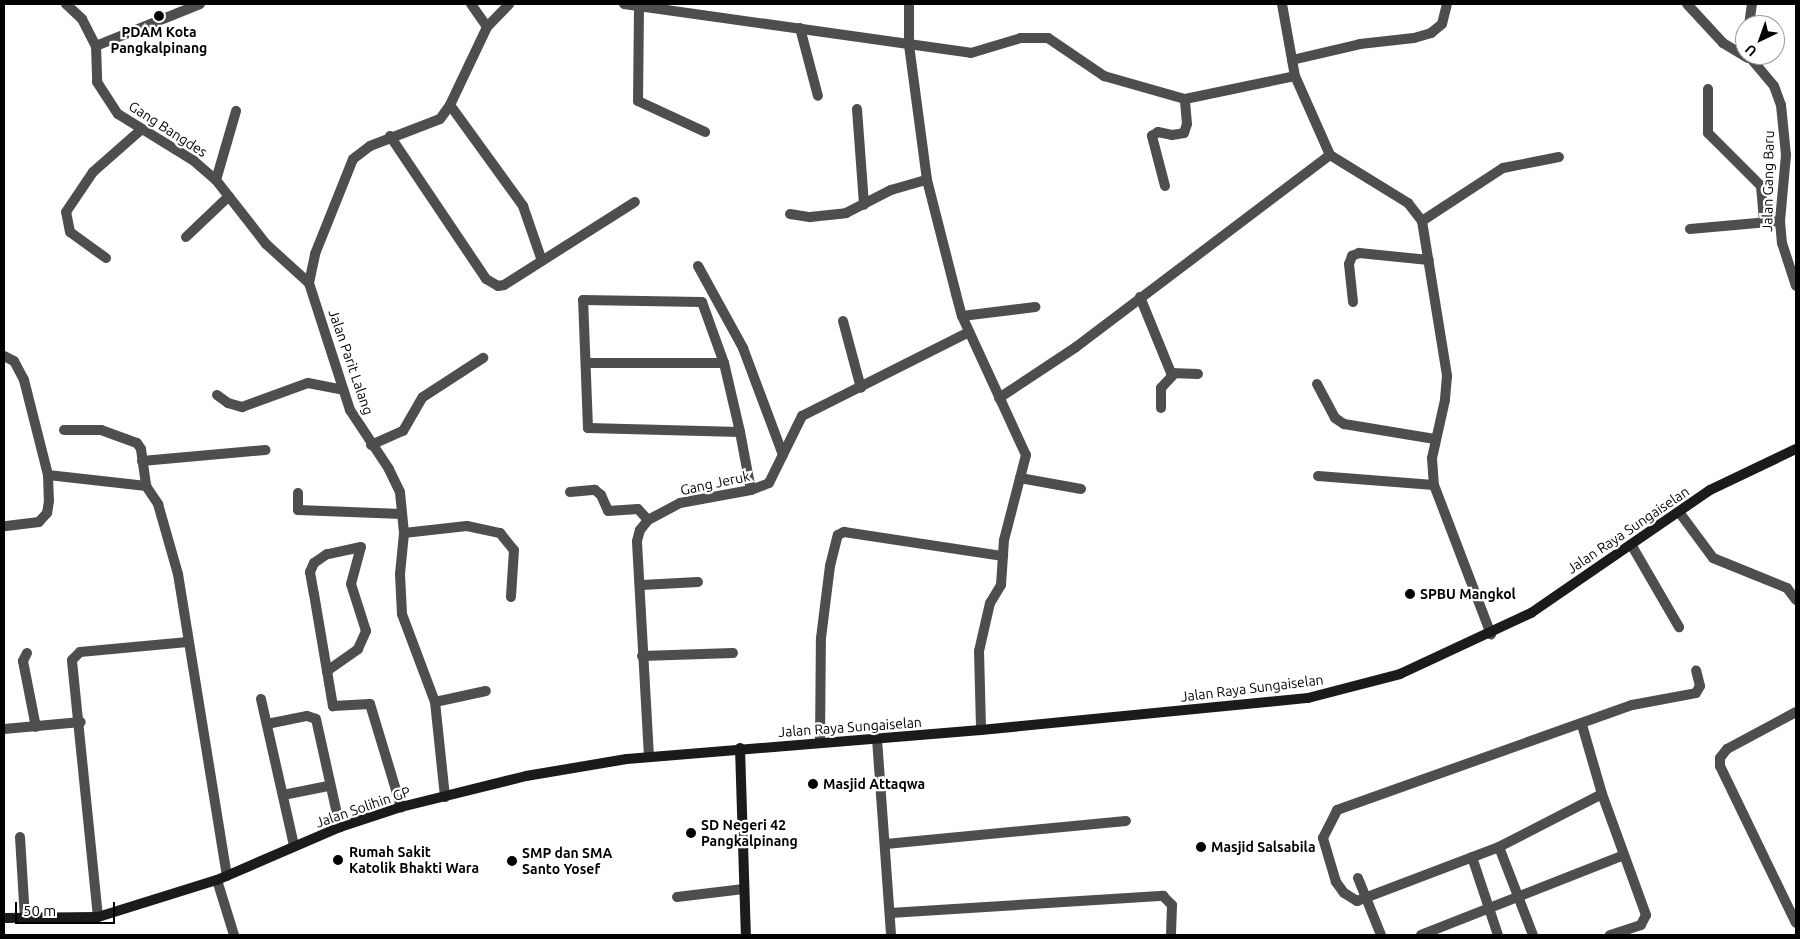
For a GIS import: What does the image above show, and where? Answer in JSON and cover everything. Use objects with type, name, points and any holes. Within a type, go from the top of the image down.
[{"type":"main road","name":"Jalan Raya Sungaiselan","points":[[740,748],[981,730],[1308,698],[1412,670],[1491,634],[1531,613],[1632,546],[1679,512],[1735,477],[1796,450]]},
{"type":"main road","name":"Jalan Solihin GP","points":[[4,918],[98,917],[228,876],[340,827],[401,807],[526,776],[649,757],[740,748]]},
{"type":"main road","points":[[740,748],[746,935]]},
{"type":"street","points":[[66,4],[82,19],[96,46],[200,4]]},
{"type":"street","points":[[471,4],[487,27]]},
{"type":"street","name":"Jalan Parit Lalang","points":[[444,796],[435,702],[402,614],[400,574],[404,533],[396,482],[356,422],[343,390],[309,283],[311,266],[347,169],[360,152],[390,136],[432,124],[450,105],[487,27],[509,4]]},
{"type":"street","points":[[624,4],[971,53],[1021,38],[1048,38],[1104,76],[1186,99],[1295,76]]},
{"type":"street","points":[[909,4],[910,45],[927,180],[962,316],[1026,455],[1004,540],[1001,585],[990,603],[979,651],[981,730]]},
{"type":"street","points":[[1282,4],[1295,76],[1330,156],[1408,203],[1422,221],[1430,260],[1447,376],[1446,395],[1432,458],[1434,486],[1491,634]]},
{"type":"street","points":[[1292,60],[1360,44],[1414,38],[1430,33],[1442,24],[1447,4]]},
{"type":"street","name":"Jalan Gang Baru","points":[[1687,4],[1723,43],[1735,49]]},
{"type":"street","points":[[639,7],[638,101],[706,132]]},
{"type":"street","points":[[800,28],[818,96]]},
{"type":"street","name":"Gang Bangdes","points":[[96,46],[96,72],[101,90],[118,114],[194,161],[216,180],[266,244],[309,283]]},
{"type":"street","name":"Jalan Gang Baru","points":[[1756,65],[1774,86],[1781,105],[1786,155],[1780,222],[1782,243],[1796,286]]},
{"type":"street","points":[[1708,89],[1708,133],[1761,186],[1764,221]]},
{"type":"street","points":[[1165,186],[1152,136],[1158,132],[1172,135],[1184,133],[1187,124],[1186,99]]},
{"type":"street","points":[[450,105],[523,206],[542,261]]},
{"type":"street","points":[[857,109],[864,204]]},
{"type":"street","points":[[216,180],[236,111]]},
{"type":"street","points":[[106,258],[70,232],[66,212],[93,172],[142,129]]},
{"type":"street","points":[[390,136],[491,283],[504,285],[634,202]]},
{"type":"street","points":[[1000,398],[1076,346],[1140,296],[1330,156]]},
{"type":"street","points":[[1422,221],[1502,168],[1559,157]]},
{"type":"street","points":[[790,214],[827,216],[864,204],[895,188],[927,180]]},
{"type":"street","points":[[186,237],[230,196]]},
{"type":"street","points":[[1690,229],[1764,221],[1780,222]]},
{"type":"street","points":[[1353,302],[1349,264],[1352,256],[1358,253],[1430,260]]},
{"type":"street","points":[[698,266],[743,348],[783,454]]},
{"type":"street","points":[[1140,296],[1174,375]]},
{"type":"street","points":[[740,432],[588,428],[583,300],[702,302],[724,364],[740,432],[751,490]]},
{"type":"street","points":[[962,316],[1035,307]]},
{"type":"street","points":[[843,321],[861,388]]},
{"type":"street","name":"Gang Jeruk","points":[[648,520],[680,503],[751,490],[769,482],[802,416],[969,332]]},
{"type":"street","points":[[4,356],[14,361],[24,380],[48,475],[49,501],[44,519],[30,524],[4,526]]},
{"type":"street","points":[[370,445],[403,432],[423,397],[483,358]]},
{"type":"street","points":[[586,363],[724,364]]},
{"type":"street","points":[[1161,408],[1161,388],[1174,375],[1198,374]]},
{"type":"street","points":[[217,394],[228,403],[242,407],[308,383],[343,390]]},
{"type":"street","points":[[1317,384],[1336,418],[1344,424],[1435,439]]},
{"type":"street","points":[[64,430],[101,430],[118,434],[137,443],[146,486],[158,504],[169,536],[228,876]]},
{"type":"street","points":[[142,461],[266,450]]},
{"type":"street","points":[[48,475],[146,486]]},
{"type":"street","points":[[1318,476],[1434,486]]},
{"type":"street","points":[[1020,478],[1081,488]]},
{"type":"street","points":[[570,492],[595,490],[601,495],[608,511],[638,509],[648,520],[637,541],[642,585],[642,656],[649,757]]},
{"type":"street","points":[[298,493],[298,510],[402,514]]},
{"type":"street","points":[[1679,512],[1713,558],[1792,589],[1796,600]]},
{"type":"street","points":[[404,533],[467,526],[500,533],[514,550],[510,597]]},
{"type":"street","points":[[820,743],[820,638],[830,566],[838,536],[844,532],[1003,556]]},
{"type":"street","points":[[1632,546],[1679,627]]},
{"type":"street","points":[[327,671],[358,649],[366,631],[351,584],[361,547],[327,554],[312,567],[327,671],[334,706],[370,704],[401,807]]},
{"type":"street","points":[[642,585],[698,582]]},
{"type":"street","points":[[98,917],[81,722],[72,660],[75,655],[188,642]]},
{"type":"street","points":[[27,653],[23,661],[36,727]]},
{"type":"street","points":[[642,656],[733,653]]},
{"type":"street","points":[[1602,794],[1499,847],[1357,901],[1344,893],[1329,863],[1323,838],[1337,810],[1582,725],[1641,702],[1696,692],[1700,686],[1696,670]]},
{"type":"street","points":[[435,702],[486,691]]},
{"type":"street","points":[[261,699],[294,846]]},
{"type":"street","points":[[1796,712],[1726,749],[1720,758],[1720,766],[1796,923]]},
{"type":"street","points":[[266,724],[313,716],[323,749],[328,786],[340,827]]},
{"type":"street","points":[[4,729],[81,722]]},
{"type":"street","points":[[1582,725],[1602,794],[1645,919],[1641,925],[1610,935]]},
{"type":"street","points":[[877,739],[891,935]]},
{"type":"street","points":[[283,795],[328,786]]},
{"type":"street","points":[[886,844],[1126,821]]},
{"type":"street","points":[[20,838],[25,919]]},
{"type":"street","points":[[1499,847],[1517,898],[1533,935]]},
{"type":"street","points":[[1421,935],[1624,855]]},
{"type":"street","points":[[1472,857],[1498,935]]},
{"type":"street","points":[[1358,878],[1381,935]]},
{"type":"street","points":[[217,880],[234,935]]},
{"type":"street","points":[[677,897],[744,889]]},
{"type":"street","points":[[890,914],[1163,896],[1172,905],[1171,935]]},
{"type":"place","name":"PDAM Kota Pangkalpinang","points":[[159,16]]},
{"type":"place","name":"SPBU Mangkol","points":[[1410,594]]},
{"type":"place","name":"Masjid Attaqwa","points":[[813,784]]},
{"type":"place","name":"SD Negeri 42 Pangkalpinang","points":[[691,833]]},
{"type":"place","name":"Masjid Salsabila","points":[[1201,847]]},
{"type":"place","name":"Rumah Sakit Katolik Bhakti Wara","points":[[338,860]]},
{"type":"place","name":"SMP dan SMA Santo Yosef","points":[[512,861]]}]
